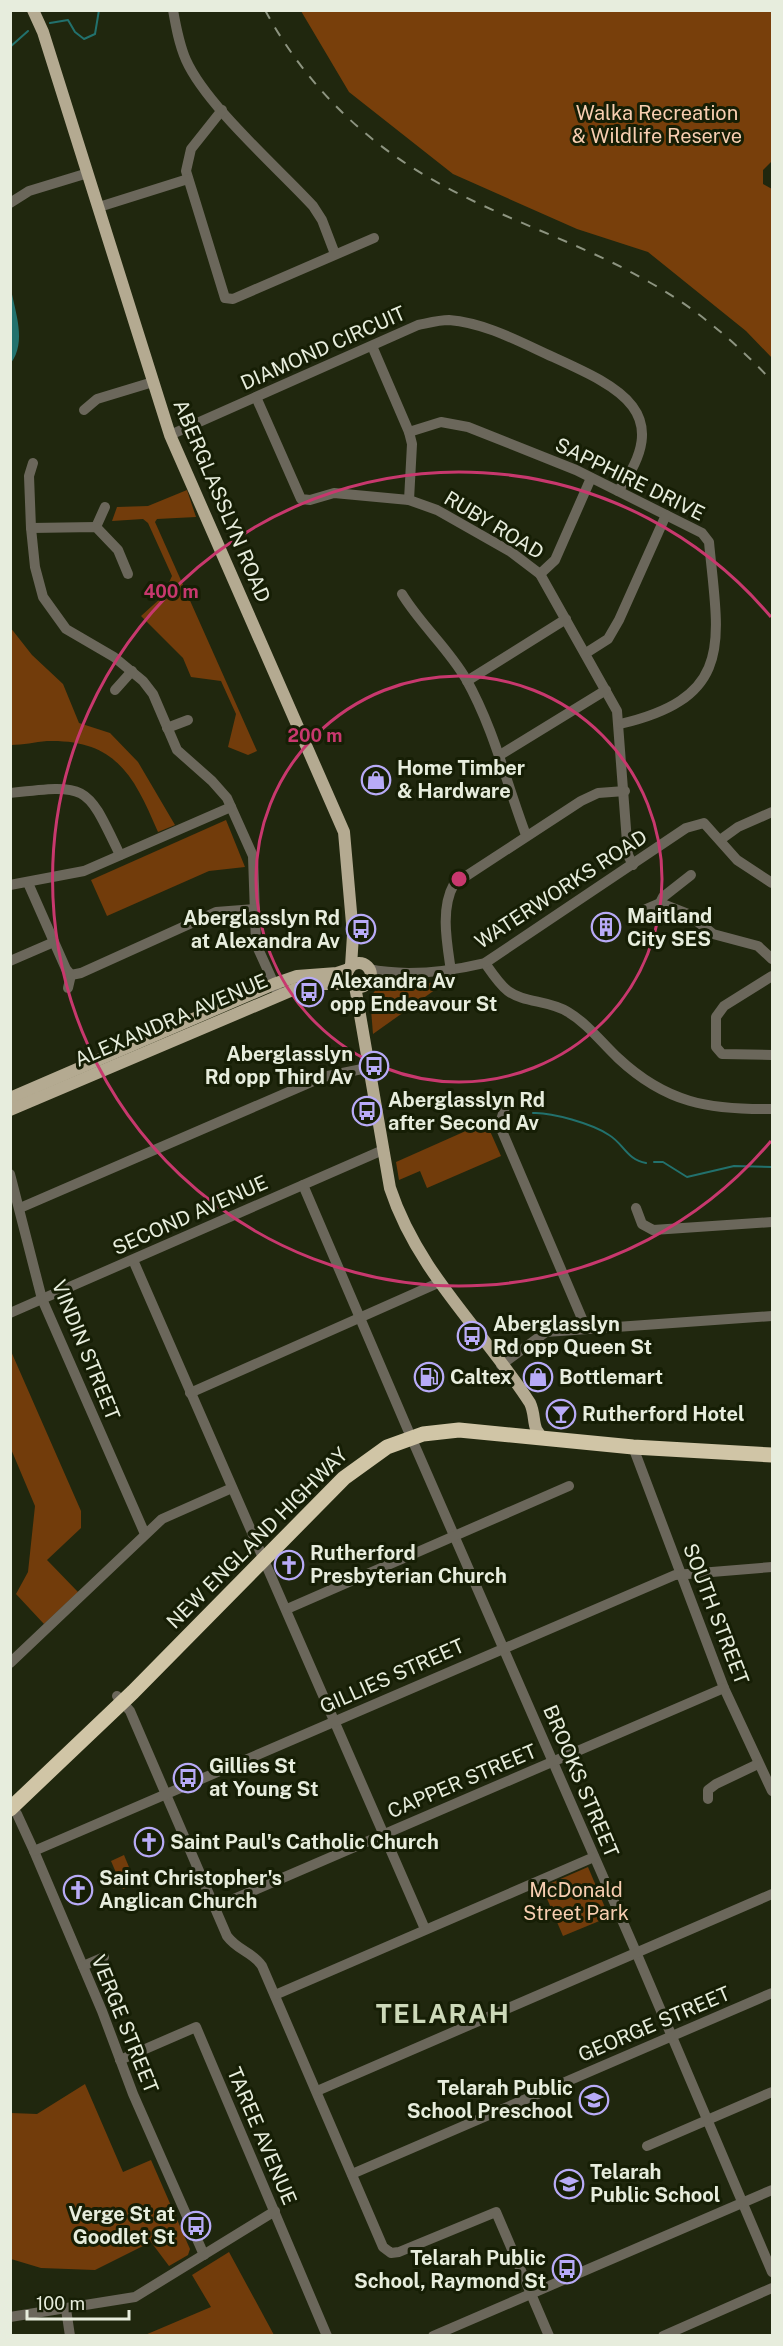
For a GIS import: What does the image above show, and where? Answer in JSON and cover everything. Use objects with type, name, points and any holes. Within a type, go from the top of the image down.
[{"type":"highway","name":"NEW ENGLAND HIGHWAY","points":[[11,1805],[120,1699],[262,1555],[358,1465],[409,1433],[459,1430],[772,1445]]},
{"type":"highway","name":"NEW ENGLAND HIGHWAY","points":[[539,1433],[633,1447],[772,1455]]},
{"type":"main road","name":"ABERGLASSLYN ROAD","points":[[33,10],[43,32],[170,435],[344,832],[353,935],[362,978],[347,975],[350,968],[353,935]]},
{"type":"main road","name":"ALEXANDRA AVENUE","points":[[10,1098],[276,990],[362,978],[357,964],[337,973],[297,976],[276,990],[10,1110]]},
{"type":"main road","points":[[362,978],[361,1016],[367,1068],[390,1188],[399,1211],[438,1283],[530,1402],[539,1433]]},
{"type":"street","points":[[173,10],[186,60],[222,110],[313,206],[322,220],[335,254]]},
{"type":"street","points":[[222,110],[191,149],[187,164],[188,179],[225,298],[233,299],[374,238]]},
{"type":"street","points":[[10,203],[29,191],[88,173]]},
{"type":"street","points":[[99,207],[188,179]]},
{"type":"street","name":"DIAMOND CIRCUIT","points":[[170,435],[418,325],[448,320],[496,330],[606,381],[628,398],[641,429],[641,447],[633,470],[618,491]]},
{"type":"street","points":[[372,346],[412,444],[410,500]]},
{"type":"street","points":[[84,410],[97,399],[153,382]]},
{"type":"street","name":"RUBY ROAD","points":[[256,397],[301,499],[310,500],[334,493],[410,500],[436,510],[511,552],[540,574],[617,711],[620,724],[628,855],[633,865]]},
{"type":"street","name":"SAPPHIRE DRIVE","points":[[409,432],[441,422],[468,427],[546,457],[591,478],[702,533],[709,542],[718,636],[715,656],[707,677],[676,704],[641,719],[620,724]]},
{"type":"street","points":[[33,463],[29,476],[31,528],[39,587],[57,620],[78,638],[114,657],[132,671],[153,694],[177,750],[217,786],[231,807],[253,856],[257,948],[276,990]]},
{"type":"street","points":[[540,574],[555,560],[591,478]]},
{"type":"street","points":[[96,527],[105,507]]},
{"type":"street","points":[[586,653],[608,639],[619,620],[666,515]]},
{"type":"street","points":[[31,528],[96,527],[118,550],[128,574]]},
{"type":"street","points":[[402,594],[411,609],[450,653],[467,681],[500,755],[526,835]]},
{"type":"street","points":[[467,681],[566,619]]},
{"type":"street","points":[[115,690],[132,671]]},
{"type":"street","points":[[500,755],[606,690]]},
{"type":"street","points":[[167,728],[188,720]]},
{"type":"street","points":[[10,793],[62,787],[79,792],[95,804],[120,855]]},
{"type":"street","points":[[450,971],[445,912],[450,890],[463,876],[526,835],[598,793],[625,791]]},
{"type":"street","points":[[10,885],[73,874],[231,807]]},
{"type":"street","points":[[770,877],[747,869],[720,840],[738,827],[772,812]]},
{"type":"street","name":"WATERWORKS ROAD","points":[[362,978],[398,973],[450,971],[485,963],[686,828],[704,823],[720,840]]},
{"type":"street","points":[[646,909],[660,903],[663,897],[691,874]]},
{"type":"street","points":[[28,883],[66,969],[71,975]]},
{"type":"street","points":[[660,903],[688,914],[713,934],[758,946],[772,959]]},
{"type":"street","points":[[71,975],[81,973],[216,912],[255,909]]},
{"type":"street","points":[[10,961],[54,942]]},
{"type":"street","points":[[485,963],[509,992],[523,998],[548,1002],[576,1017],[633,1073],[659,1090],[702,1106],[772,1109]]},
{"type":"street","points":[[68,988],[71,975]]},
{"type":"street","points":[[772,976],[724,1006],[716,1017],[716,1047],[722,1054],[772,1055]]},
{"type":"street","points":[[20,1208],[323,1077],[367,1068]]},
{"type":"street","points":[[506,1104],[501,1120],[502,1131],[586,1328]]},
{"type":"street","name":"SECOND AVENUE","points":[[10,1313],[383,1150]]},
{"type":"street","name":"VINDIN STREET","points":[[10,1174],[42,1299],[145,1534]]},
{"type":"street","name":"BROOKS STREET","points":[[303,1185],[409,1433],[554,1761],[772,2272]]},
{"type":"street","points":[[636,1208],[642,1224],[653,1230],[772,1222]]},
{"type":"street","points":[[133,1260],[425,1929]]},
{"type":"street","points":[[190,1393],[438,1283]]},
{"type":"street","points":[[501,1365],[541,1335],[586,1328],[772,1316]]},
{"type":"street","name":"SOUTH STREET","points":[[633,1447],[724,1688],[772,1791]]},
{"type":"street","points":[[287,1609],[569,1486]]},
{"type":"street","points":[[10,1664],[145,1534],[168,1515],[232,1488]]},
{"type":"street","name":"GILLIES STREET","points":[[34,1851],[675,1575],[772,1567]]},
{"type":"street","name":"CAPPER STREET","points":[[215,1907],[724,1688]]},
{"type":"street","points":[[120,1699],[130,1711],[215,1907],[235,1946],[258,1959],[383,2247],[391,2253],[399,2252],[496,2212],[549,2336]]},
{"type":"street","points":[[708,1799],[708,1790],[716,1784],[758,1764]]},
{"type":"street","name":"VERGE STREET","points":[[11,1805],[34,1851],[204,2255]]},
{"type":"street","points":[[275,1995],[594,1857]]},
{"type":"street","points":[[317,2091],[772,1894]]},
{"type":"street","points":[[83,1966],[104,1957]]},
{"type":"street","name":"GEORGE STREET","points":[[352,2174],[772,1993]]},
{"type":"street","name":"TAREE AVENUE","points":[[120,2060],[196,2027],[327,2336]]},
{"type":"street","points":[[647,2146],[772,2092]]},
{"type":"street","points":[[433,2336],[446,2333],[531,2293],[772,2190]]},
{"type":"street","points":[[10,2317],[135,2297],[275,2211]]},
{"type":"street","points":[[663,2336],[772,2289]]},
{"type":"street","points":[[66,2309],[70,2336]]},
{"type":"green space","name":"Walka Recreation & Wildlife Reserve","points":[[301,11],[772,11],[772,161],[763,170],[763,184],[772,189],[772,358],[746,331],[648,252],[577,229],[453,174],[349,92]]},
{"type":"green space","points":[[187,490],[196,517],[157,519],[155,522],[257,751],[248,755],[228,747],[236,714],[221,681],[191,677],[183,658],[141,616],[162,597],[172,576],[148,523],[143,519],[112,521],[117,507],[148,506]]},
{"type":"green space","points":[[10,627],[32,655],[63,684],[79,723],[110,733],[138,762],[175,825],[158,832],[131,778],[106,754],[90,746],[47,741],[11,745]]},
{"type":"green space","points":[[226,820],[245,867],[209,871],[107,916],[91,880]]},
{"type":"green space","points":[[446,982],[373,1034],[370,997],[379,986]]},
{"type":"green space","points":[[486,1122],[501,1156],[427,1188],[420,1171],[399,1180],[396,1162]]},
{"type":"green space","points":[[10,1349],[81,1511],[81,1528],[47,1560],[78,1592],[44,1624],[16,1594],[28,1572],[35,1506],[11,1449]]},
{"type":"green space","points":[[124,1855],[136,1884],[123,1889],[111,1861]]},
{"type":"green space","name":"McDonald Street Park","points":[[588,1867],[609,1917],[563,1936],[542,1887]]},
{"type":"green space","points":[[85,2084],[123,2172],[151,2160],[190,2249],[188,2255],[169,2266],[151,2242],[95,2270],[41,2268],[11,2259],[11,2113],[37,2114]]},
{"type":"green space","points":[[229,2252],[274,2335],[145,2335],[211,2307],[192,2275]]},
{"type":"water","points":[[11,289],[19,336],[16,355],[11,363]]},
{"type":"waterway","points":[[50,23],[68,20],[75,32],[84,39],[95,34],[99,10]]},
{"type":"waterway","points":[[10,47],[28,31]]},
{"type":"waterway","points":[[533,1113],[561,1117],[593,1127],[614,1139],[634,1159],[646,1163]]},
{"type":"waterway","points":[[654,1162],[663,1162],[687,1177],[734,1166],[772,1167]]},
{"type":"railway","points":[[265,10],[281,38],[320,89],[341,112],[390,152],[416,170],[469,199],[624,268],[666,292],[714,327],[772,381]]},
{"type":"place","name":"Home Timber & Hardware","points":[[376,780]]},
{"type":"place","name":"Maitland City SES","points":[[606,927]]},
{"type":"place","name":"Aberglasslyn Rd at Alexandra Av","points":[[361,929]]},
{"type":"place","name":"Alexandra Av opp Endeavour St","points":[[309,992]]},
{"type":"place","name":"Aberglasslyn Rd opp Third Av","points":[[374,1066]]},
{"type":"place","name":"Aberglasslyn Rd after Second Av","points":[[367,1111]]},
{"type":"place","name":"Aberglasslyn Rd opp Queen St","points":[[472,1336]]},
{"type":"place","name":"Caltex","points":[[429,1377]]},
{"type":"place","name":"Bottlemart","points":[[538,1377]]},
{"type":"place","name":"Rutherford Hotel","points":[[561,1414]]},
{"type":"place","name":"Rutherford Presbyterian Church","points":[[289,1565]]},
{"type":"place","name":"Gillies St at Young St","points":[[188,1778]]},
{"type":"place","name":"Saint Paul's Catholic Church","points":[[149,1842]]},
{"type":"place","name":"Saint Christopher's Anglican Church","points":[[78,1890]]},
{"type":"place","name":"Telarah Public School Preschool","points":[[594,2100]]},
{"type":"place","name":"Telarah Public School","points":[[569,2184]]},
{"type":"place","name":"Verge St at Goodlet St","points":[[196,2226]]},
{"type":"place","name":"Telarah Public School, Raymond St","points":[[567,2269]]},
{"type":"district","name":"TELARAH","points":[[443,2014]]}]
